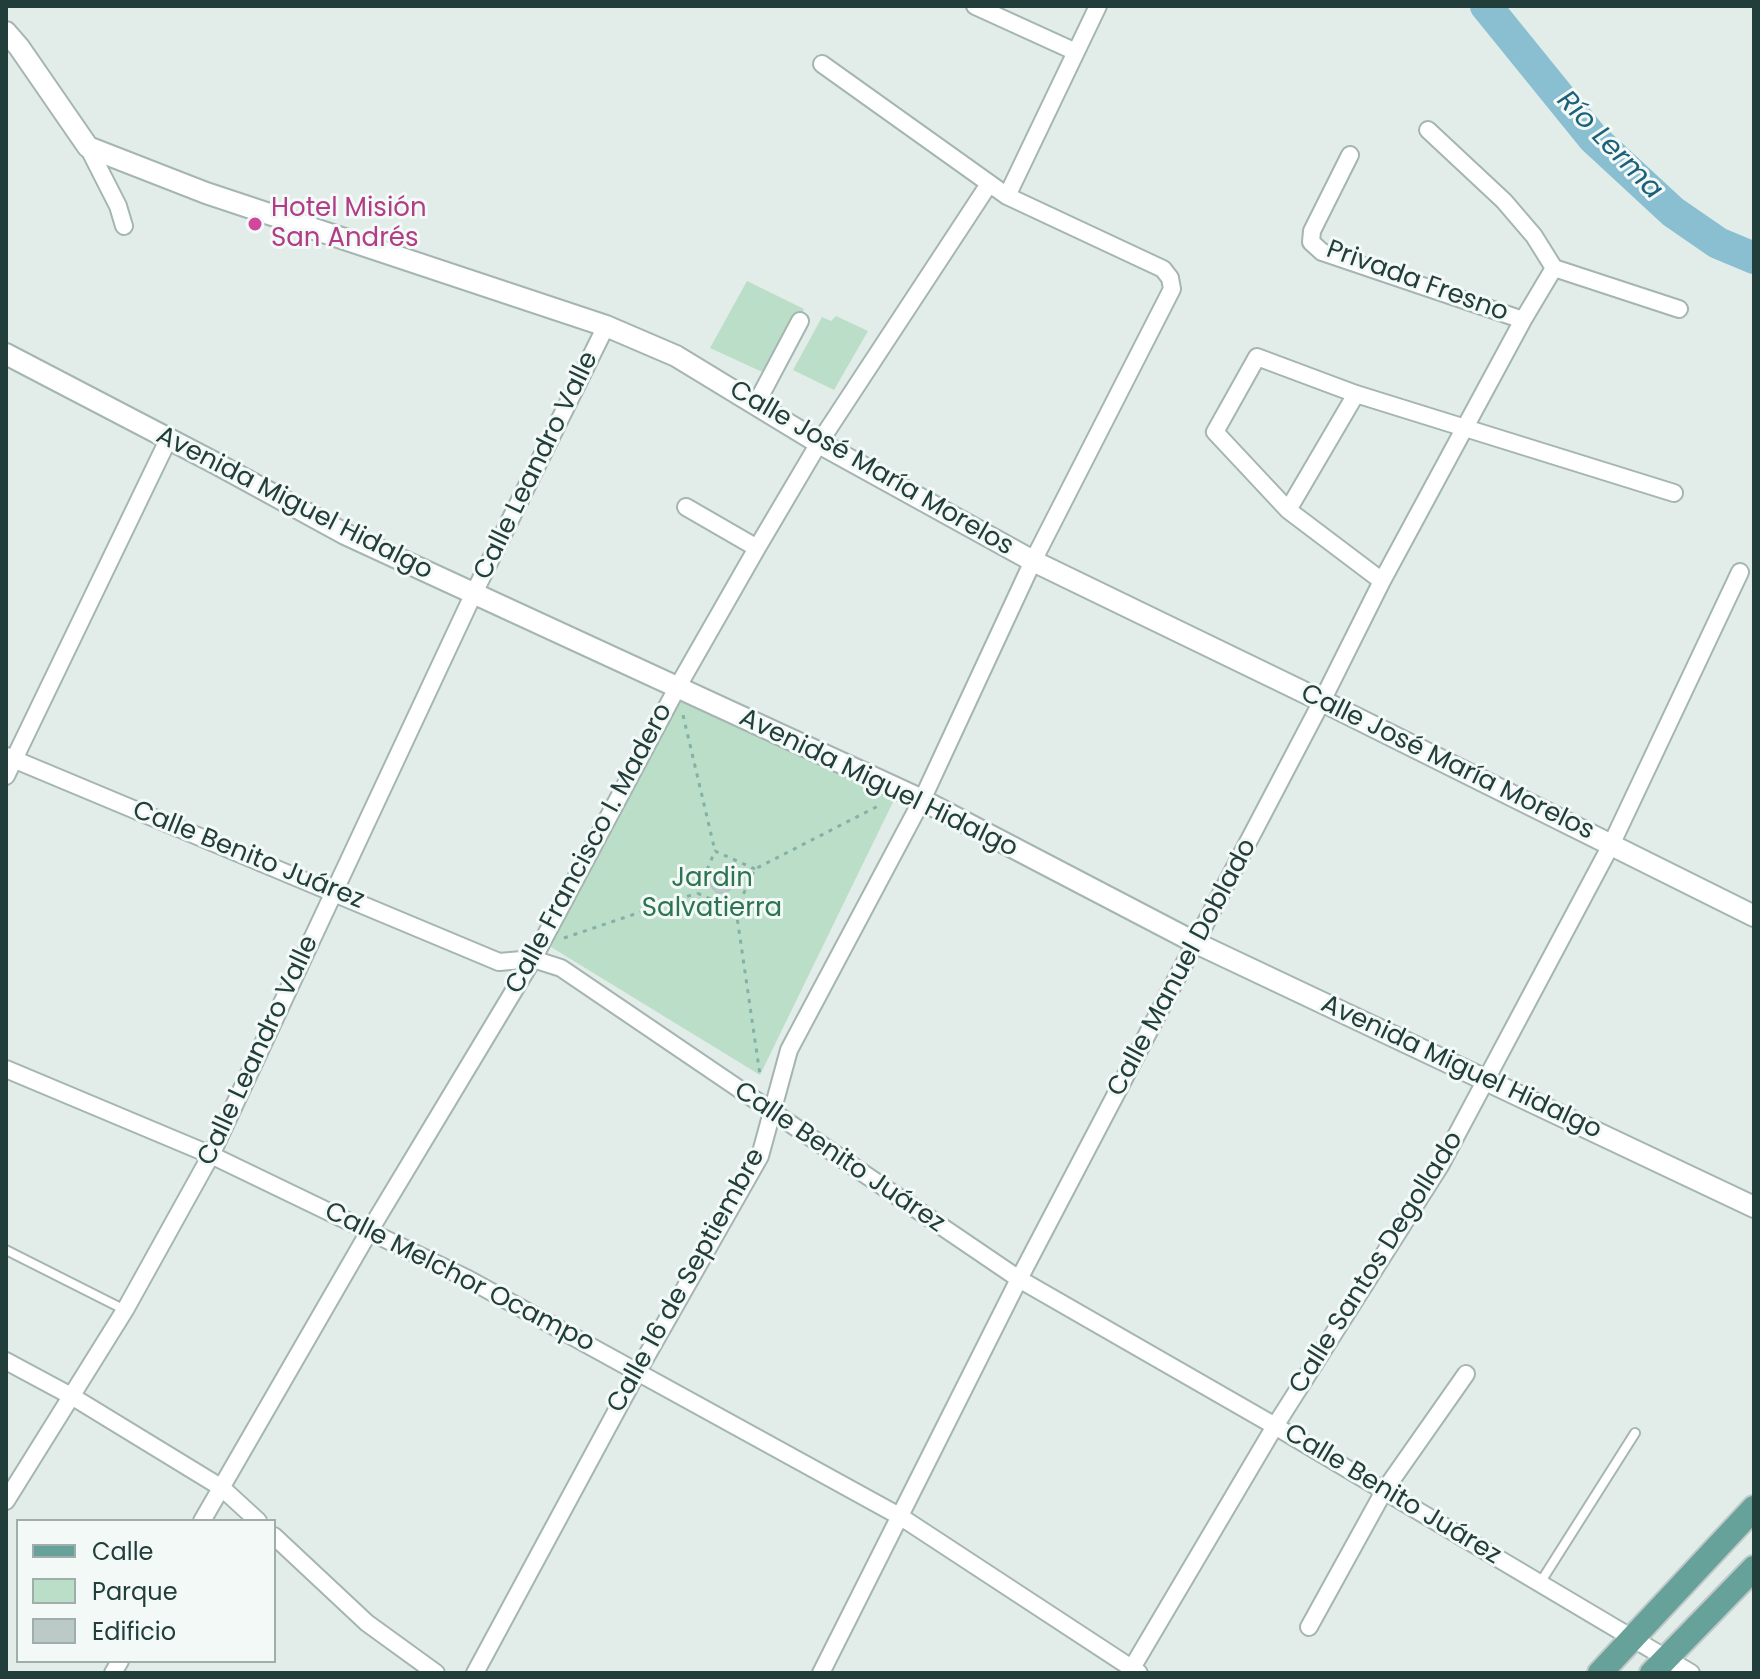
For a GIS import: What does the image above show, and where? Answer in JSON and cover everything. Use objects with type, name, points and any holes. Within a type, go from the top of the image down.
[{"type":"main road","points":[[1600,1673],[1754,1508]]},
{"type":"main road","points":[[1659,1666],[1754,1568]]},
{"type":"street","points":[[975,6],[1076,52]]},
{"type":"street","points":[[822,64],[1007,196],[1098,6]]},
{"type":"street","points":[[6,32],[88,147],[118,206],[124,226]]},
{"type":"street","points":[[1428,130],[1504,201],[1534,236],[1554,268],[1679,309]]},
{"type":"street","name":"Calle José María Morelos","points":[[88,147],[206,193],[606,326],[676,356],[819,443],[1033,561],[1754,916]]},
{"type":"street","name":"Privada Fresno","points":[[1350,155],[1312,231],[1311,242],[1322,252],[1523,320]]},
{"type":"street","name":"Calle Francisco I. Madero","points":[[203,1519],[370,1230],[533,959],[677,688],[757,548],[819,443],[989,184]]},
{"type":"street","name":"Calle 16 de Septiembre","points":[[475,1673],[638,1371],[760,1156],[789,1050],[922,800],[1033,561],[1172,289],[1170,278],[1163,269],[1007,196]]},
{"type":"street","name":"Calle Manuel Doblado","points":[[821,1673],[1019,1279],[1382,581],[1554,268]]},
{"type":"street","points":[[756,404],[800,321]]},
{"type":"street","name":"Calle Leandro Valle","points":[[6,1501],[125,1310],[211,1155],[473,595],[606,326]]},
{"type":"street","name":"Avenida Miguel Hidalgo","points":[[6,354],[345,534],[922,800],[1196,943],[1754,1207]]},
{"type":"street","points":[[1382,581],[1288,510],[1215,432],[1257,357],[1356,394],[1674,493]]},
{"type":"street","points":[[1288,510],[1356,394]]},
{"type":"street","points":[[6,776],[9,758],[168,440]]},
{"type":"street","points":[[686,507],[757,548]]},
{"type":"street","name":"Calle Santos Degollado","points":[[1133,1671],[1275,1426],[1440,1166],[1611,845],[1740,572]]},
{"type":"street","name":"Calle Benito Juárez","points":[[9,758],[499,962],[533,959],[561,968],[1019,1279],[1632,1636],[1659,1666],[1691,1673]]},
{"type":"street","name":"Calle Melchor Ocampo","points":[[6,1069],[211,1155],[468,1279],[901,1517],[1133,1671]]},
{"type":"street","points":[[6,1361],[73,1397],[222,1488],[256,1519]]},
{"type":"street","points":[[1309,1627],[1384,1491],[1466,1374]]},
{"type":"street","points":[[276,1538],[367,1623],[436,1673]]},
{"type":"lane","points":[[6,1250],[125,1310]]},
{"type":"lane","points":[[1540,1583],[1635,1433]]},
{"type":"path","points":[[682,711],[715,851],[697,893]]},
{"type":"path","points":[[760,1075],[736,910],[755,869],[881,805]]},
{"type":"path","points":[[715,851],[755,869]]},
{"type":"path","points":[[561,939],[697,893],[736,910]]},
{"type":"green space","points":[[747,281],[804,309],[771,376],[710,348]]},
{"type":"green space","points":[[836,316],[868,331],[834,390],[793,370],[822,317],[831,321]]},
{"type":"green space","name":"Jardin Salvatierra","points":[[678,696],[895,798],[760,1075],[546,944]]},
{"type":"building","points":[[722,871],[730,874],[733,882],[730,890],[722,893],[714,890],[711,882],[714,874]]},
{"type":"waterway","name":"Río Lerma","points":[[1486,6],[1593,138],[1673,212],[1718,243],[1754,258]]},
{"type":"place","name":"Hotel Misión San Andrés","points":[[255,224]]}]
